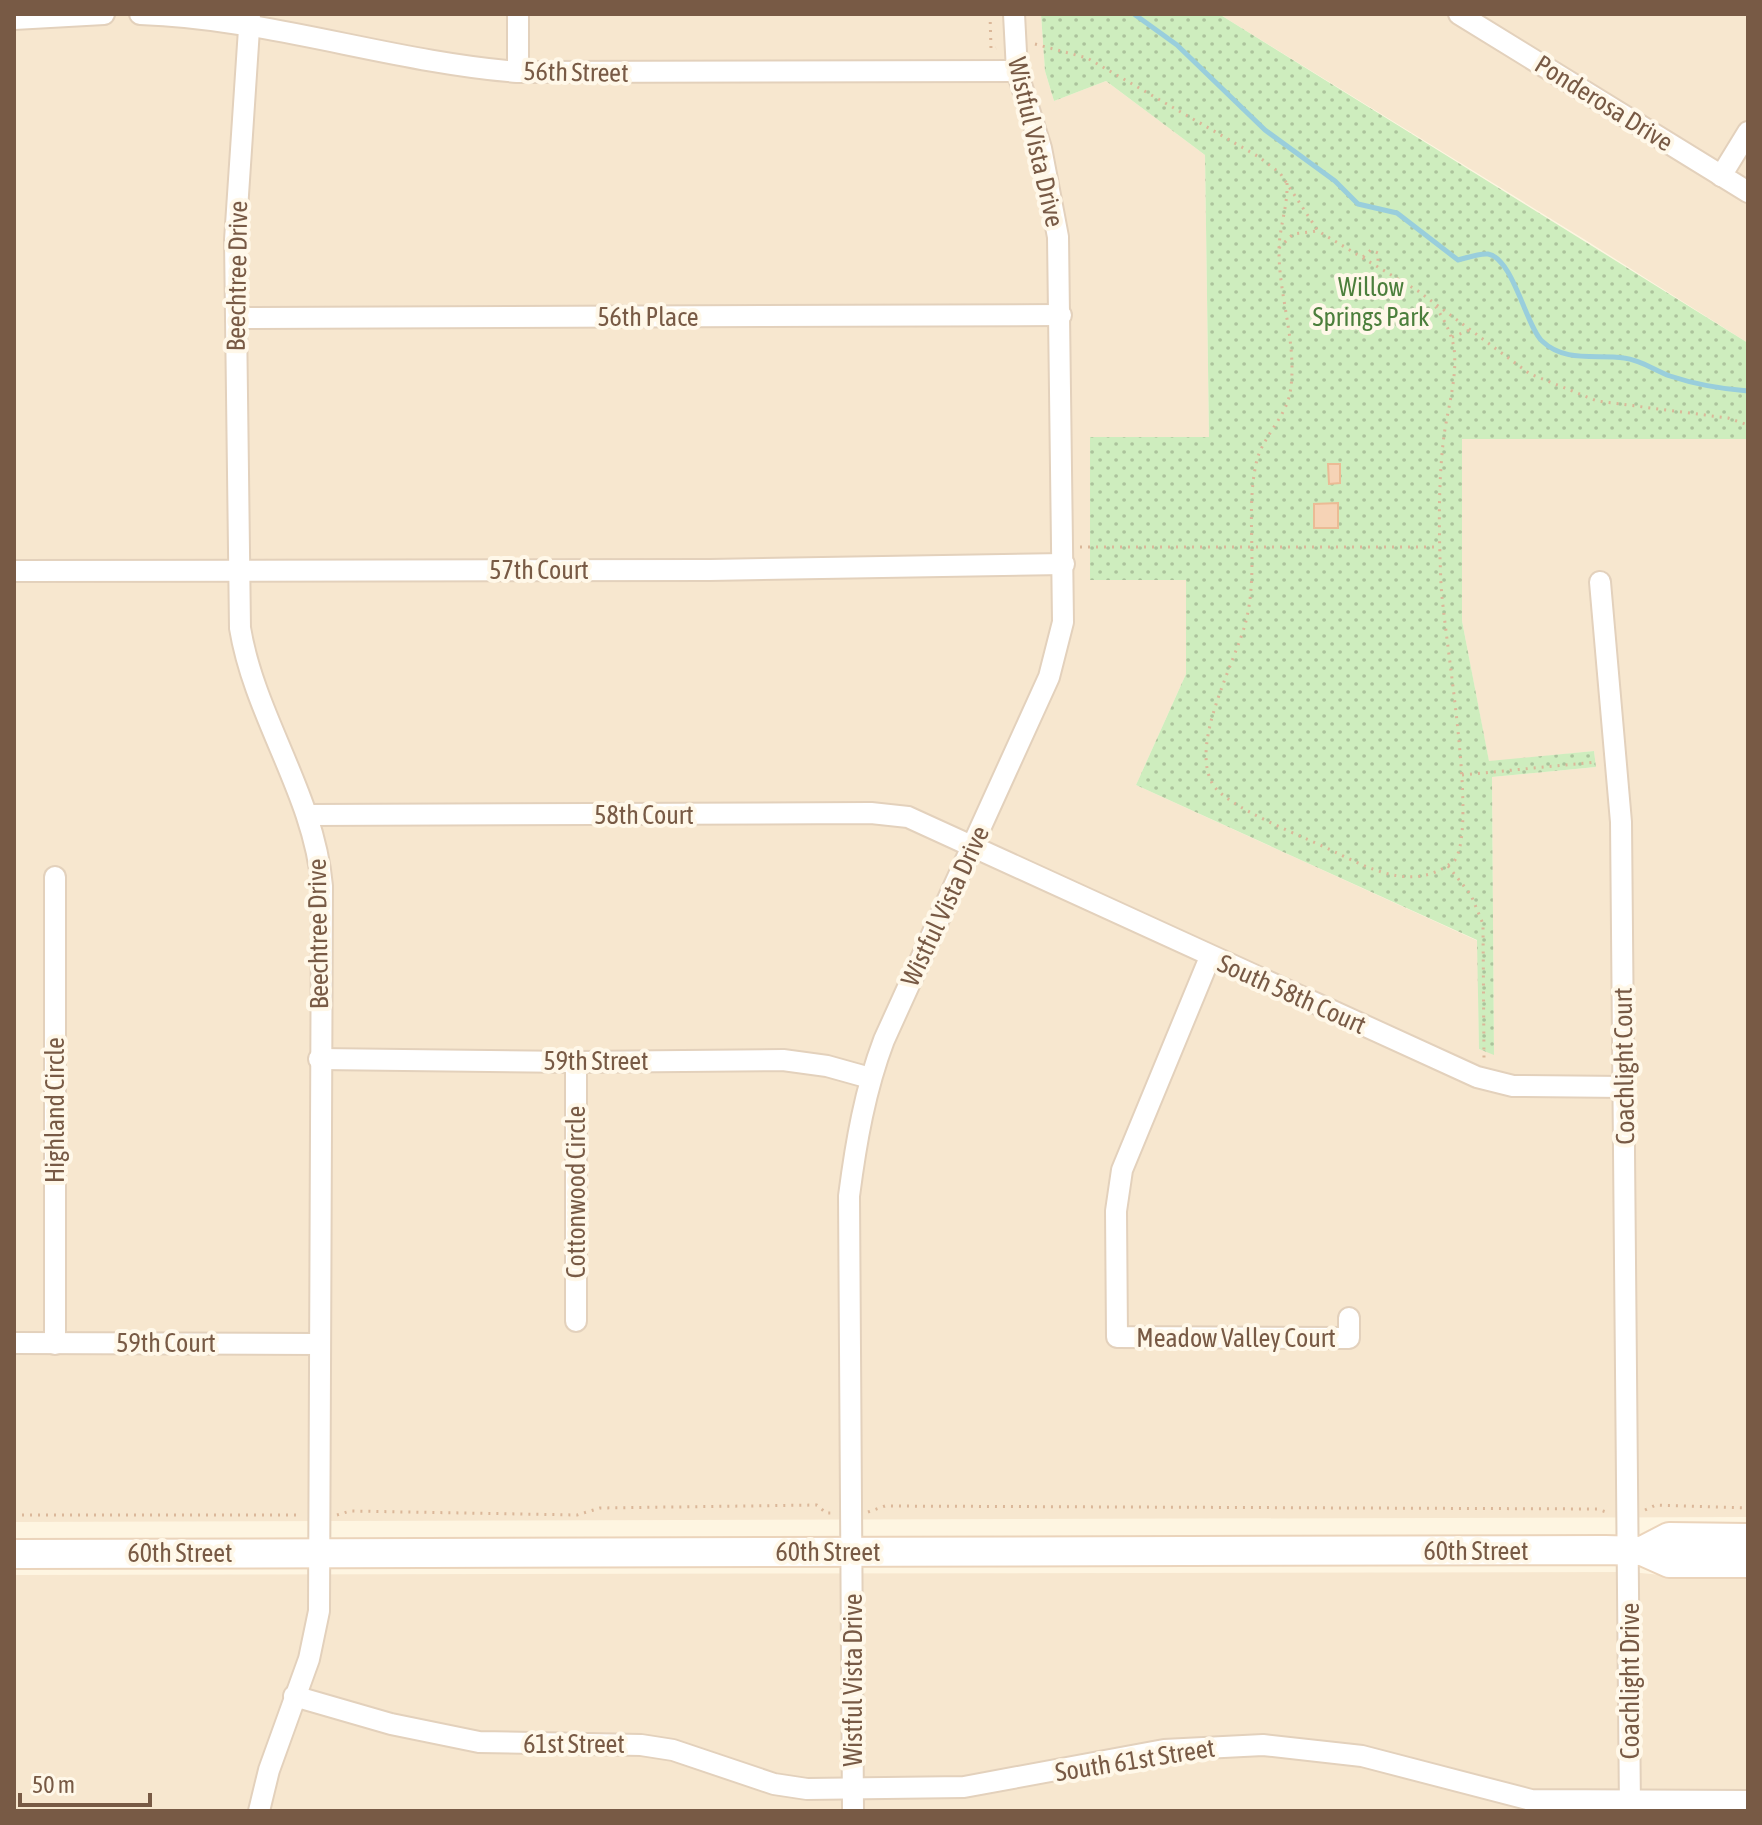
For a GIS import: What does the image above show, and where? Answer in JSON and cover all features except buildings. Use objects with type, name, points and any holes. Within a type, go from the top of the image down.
[{"type":"street","points":[[14,19],[104,14]]},
{"type":"street","name":"56th Street","points":[[140,14],[250,19],[446,63],[518,72],[1017,71]]},
{"type":"street","points":[[518,14],[518,72]]},
{"type":"street","name":"Wistful Vista Drive","points":[[853,1801],[849,1196],[870,1078],[903,996],[1058,651],[1063,622],[1058,237],[1051,191],[1017,71],[1014,14]]},
{"type":"street","name":"Ponderosa Drive","points":[[1459,14],[1748,192]]},
{"type":"street","name":"Beechtree Drive","points":[[250,19],[235,240],[238,571],[245,656],[308,815],[320,857],[322,886],[319,1611],[309,1659],[294,1696],[259,1811]]},
{"type":"street","points":[[1721,176],[1748,132]]},
{"type":"street","name":"56th Place","points":[[236,318],[1061,315]]},
{"type":"street","name":"57th Court","points":[[14,571],[238,571],[1064,556]]},
{"type":"street","name":"Coachlight Court","points":[[1600,582],[1619,776],[1636,1551]]},
{"type":"street","name":"58th Court","points":[[308,815],[884,814],[932,826],[973,845]]},
{"type":"street","name":"South 58th Court","points":[[973,845],[1210,957],[1477,1077],[1524,1087],[1624,1087]]},
{"type":"street","name":"Highland Circle","points":[[55,877],[55,1344]]},
{"type":"street","name":"Meadow Valley Court","points":[[1210,957],[1122,1170],[1116,1211],[1117,1337],[1349,1338],[1349,1318]]},
{"type":"street","name":"59th Street","points":[[319,1059],[576,1062],[783,1060],[815,1063],[870,1078]]},
{"type":"street","name":"Cottonwood Circle","points":[[576,1062],[576,1321]]},
{"type":"street","name":"59th Court","points":[[14,1343],[319,1344]]},
{"type":"street","name":"60th Street","points":[[1636,1551],[1669,1537],[1748,1538]]},
{"type":"street","name":"60th Street","points":[[14,1554],[1636,1551],[1669,1563],[1748,1563]]},
{"type":"street","name":"Coachlight Drive","points":[[1630,1807],[1636,1551]]},
{"type":"street","name":"61st Street","points":[[294,1696],[435,1735],[523,1744],[641,1745],[673,1750],[774,1784],[853,1801]]},
{"type":"street","name":"South 61st Street","points":[[853,1801],[964,1787],[1164,1750],[1263,1745],[1362,1756],[1531,1800],[1630,1807],[1748,1801]]},
{"type":"path","points":[[990,14],[991,49],[999,48]]},
{"type":"path","points":[[1024,45],[1048,46],[1087,58],[1259,157],[1280,173],[1318,231],[1434,304],[1530,374],[1597,401],[1728,418],[1748,425]]},
{"type":"path","points":[[1287,183],[1288,198],[1279,248],[1291,383],[1285,408],[1256,461],[1254,547],[1246,621],[1208,733],[1206,753],[1212,783],[1229,803],[1390,876],[1420,877],[1448,866],[1459,854],[1463,829],[1462,775],[1449,668],[1440,547],[1442,455],[1454,368],[1452,337],[1434,304]]},
{"type":"path","points":[[1279,248],[1293,234],[1318,231]]},
{"type":"path","points":[[1362,258],[1375,251],[1379,256],[1378,267]]},
{"type":"path","points":[[1452,337],[1472,330]]},
{"type":"path","points":[[1064,556],[1206,547],[1440,547]]},
{"type":"path","points":[[1462,775],[1596,762]]},
{"type":"path","points":[[1448,866],[1471,895],[1483,924],[1485,1057],[1477,1077]]},
{"type":"path","points":[[345,1515],[350,1511],[577,1515],[600,1508],[817,1505],[826,1513]]},
{"type":"path","points":[[1650,1509],[1656,1505],[1661,1508],[1748,1508]]},
{"type":"path","points":[[873,1512],[885,1506],[901,1506],[1597,1509],[1602,1513]]},
{"type":"path","points":[[14,1515],[290,1515]]},
{"type":"shaded area","points":[[104,14],[1041,14],[1045,71],[1054,101],[1106,81],[1205,155],[1209,437],[1091,437],[1186,580],[1186,674],[1136,785],[1478,941],[1479,1049],[1494,1054],[1492,777],[1596,767],[1594,751],[1489,762],[1462,621],[1462,439],[1748,439],[1748,1517],[14,1522],[14,19]]},
{"type":"shaded area","points":[[1219,14],[1748,14],[1748,343],[1587,241]]},
{"type":"shaded area","points":[[1630,1572],[1682,1577],[1748,1577],[1748,1811],[14,1811],[14,1575]]},
{"type":"green space","name":"Willow Springs Park","points":[[1041,14],[1219,14],[1748,343],[1748,439],[1462,439],[1462,621],[1489,761],[1594,751],[1596,767],[1492,777],[1494,1055],[1479,1049],[1477,940],[1136,785],[1186,674],[1186,580],[1090,580],[1090,437],[1209,437],[1205,155],[1106,81],[1054,101],[1045,71]]},
{"type":"waterway","points":[[1134,14],[1177,45],[1265,130],[1335,181],[1358,204],[1397,213],[1458,260],[1485,254],[1497,258],[1512,279],[1536,333],[1551,348],[1571,355],[1630,359],[1670,376],[1748,391]]}]
